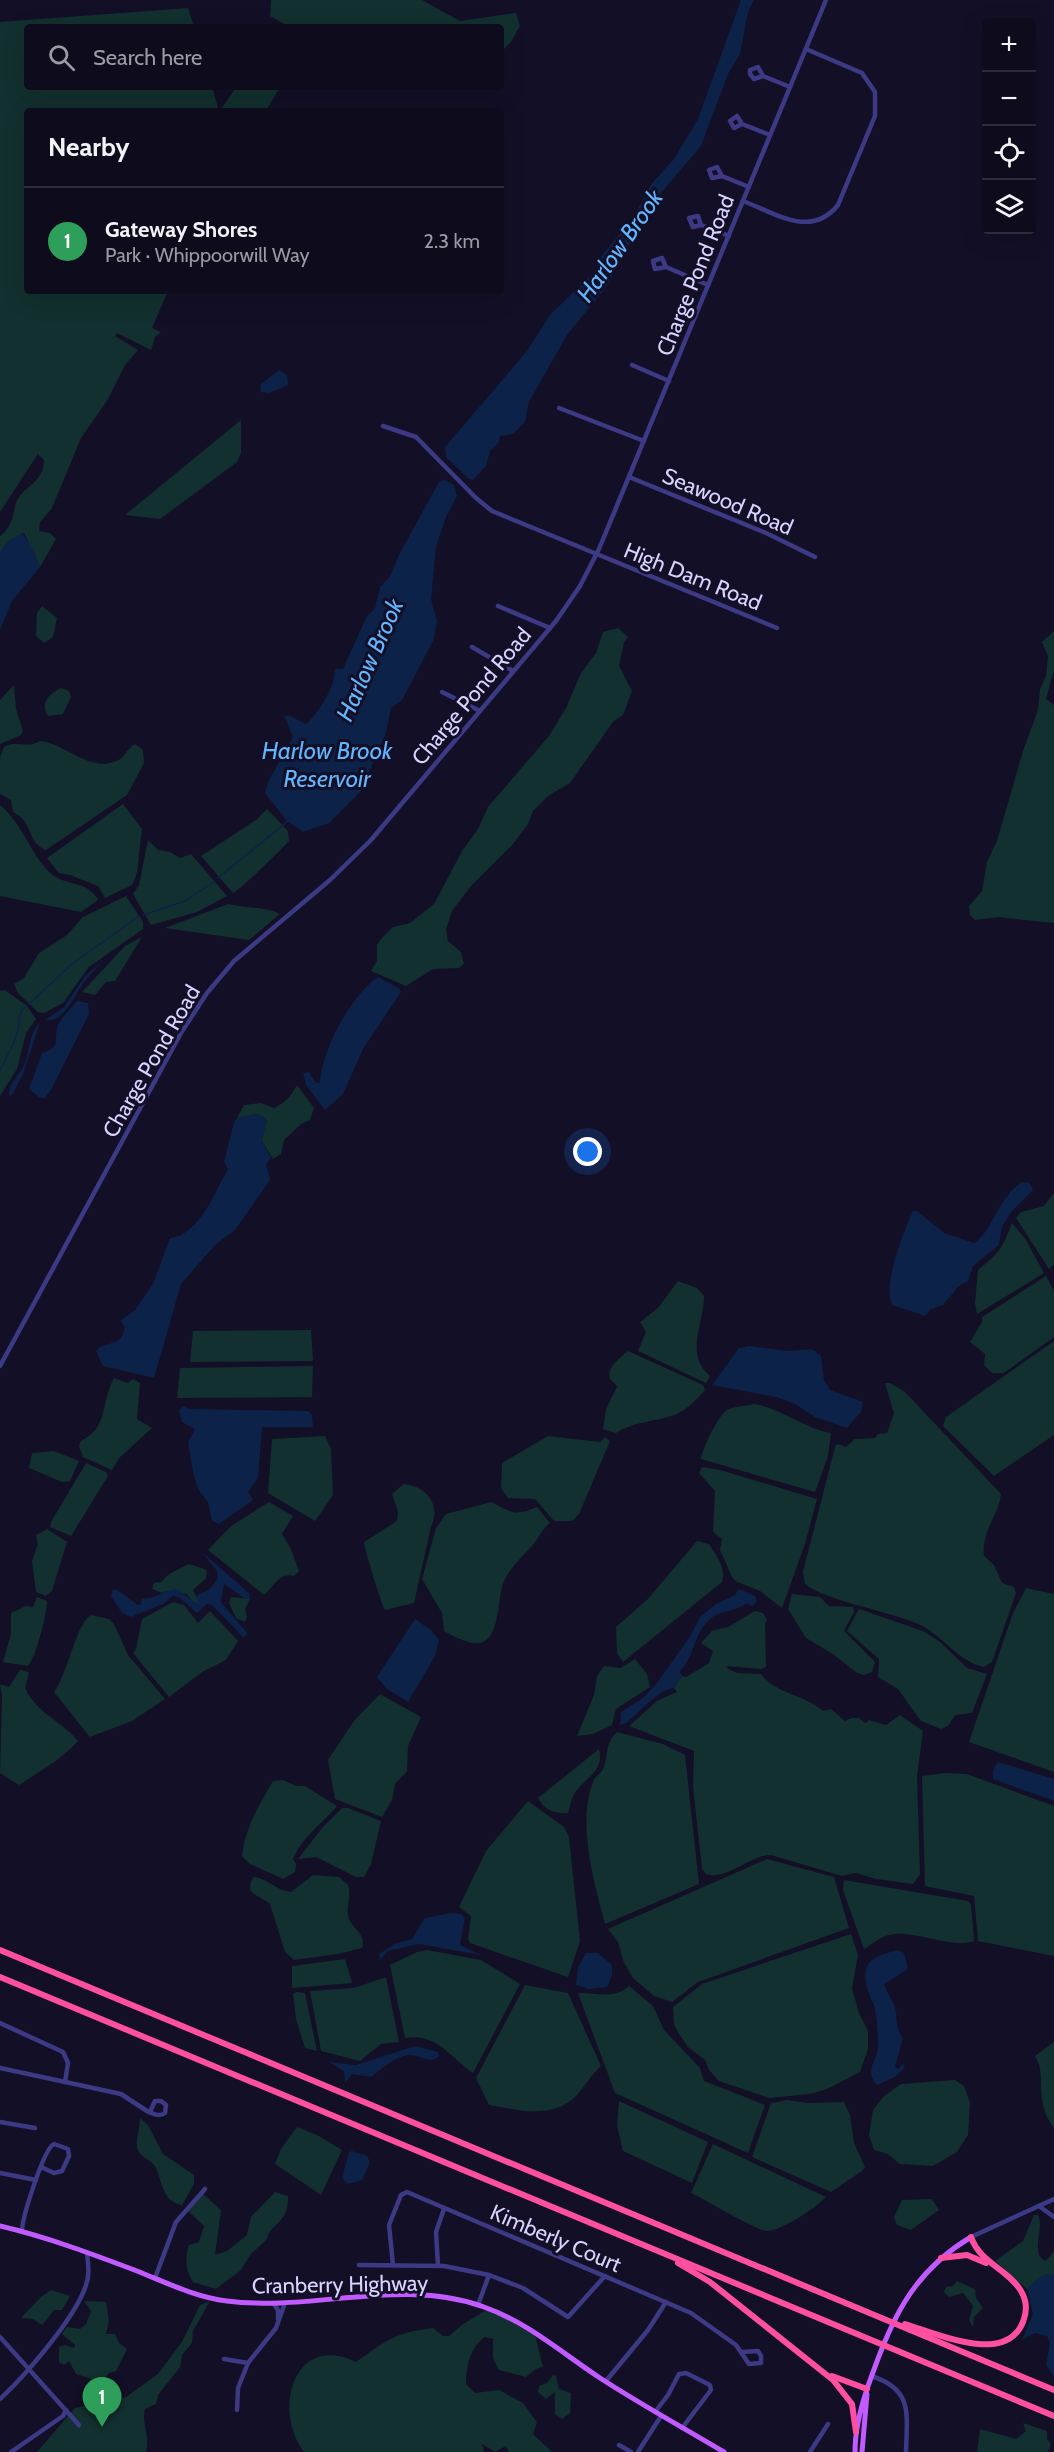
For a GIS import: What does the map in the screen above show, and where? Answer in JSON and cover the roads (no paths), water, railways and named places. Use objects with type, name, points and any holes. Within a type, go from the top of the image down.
[{"type":"highway","points":[[0,1950],[1054,2390]]},
{"type":"highway","points":[[0,1977],[1054,2416]]},
{"type":"highway","points":[[870,2313],[964,2342],[983,2344],[1004,2341],[1021,2326],[1026,2303],[1018,2287],[997,2270],[977,2249],[971,2237]]},
{"type":"highway","points":[[656,2250],[710,2282],[841,2388],[852,2404],[856,2432]]},
{"type":"highway","points":[[941,2258],[968,2255],[997,2270]]},
{"type":"highway","points":[[821,2370],[841,2381],[867,2389]]},
{"type":"main road","name":"Cranberry Highway","points":[[0,2226],[87,2253],[210,2298],[285,2303],[403,2296],[437,2297],[478,2305],[520,2324],[655,2412],[724,2452]]},
{"type":"main road","points":[[855,2452],[856,2432],[867,2389],[878,2354],[898,2312],[912,2289],[941,2258],[971,2237]]},
{"type":"main road","points":[[862,2452],[867,2389]]},
{"type":"street","name":"Charge Pond Road","points":[[0,1366],[181,1033],[203,999],[245,951],[330,880],[363,849],[550,628],[575,595],[597,554],[826,0]]},
{"type":"street","points":[[743,201],[803,224],[827,217],[838,205],[875,116],[875,92],[862,73],[806,50]]},
{"type":"street","points":[[763,76],[790,87]]},
{"type":"street","points":[[742,124],[770,135]]},
{"type":"street","points":[[722,176],[749,187]]},
{"type":"street","points":[[701,225],[729,236]]},
{"type":"street","points":[[666,267],[708,285]]},
{"type":"street","points":[[632,365],[669,381]]},
{"type":"street","points":[[559,408],[644,441]]},
{"type":"street","name":"High Dam Road","points":[[383,426],[416,437],[476,498],[492,511],[777,628]]},
{"type":"street","name":"Seawood Road","points":[[628,477],[766,533],[815,557]]},
{"type":"street","points":[[498,606],[550,628]]},
{"type":"street","points":[[472,647],[513,671]]},
{"type":"street","points":[[442,692],[480,711]]},
{"type":"street","points":[[0,2023],[62,2050],[68,2061],[65,2082]]},
{"type":"street","points":[[0,2068],[124,2095],[150,2112]]},
{"type":"street","points":[[0,2122],[35,2128]]},
{"type":"street","points":[[22,2231],[36,2180],[41,2167],[51,2144],[68,2149],[64,2168],[54,2173],[41,2167]]},
{"type":"street","points":[[0,2173],[36,2180]]},
{"type":"street","points":[[155,2278],[176,2222],[205,2189]]},
{"type":"street","name":"Kimberly Court","points":[[393,2265],[390,2225],[404,2192],[695,2314],[742,2352]]},
{"type":"street","points":[[971,2237],[1054,2199]]},
{"type":"street","points":[[1039,2206],[1054,2217]]},
{"type":"street","points":[[438,2266],[436,2232],[444,2209]]},
{"type":"street","points":[[0,2399],[29,2370],[82,2295],[88,2276],[87,2253]]},
{"type":"street","points":[[359,2265],[438,2266],[489,2275],[523,2288],[566,2317],[605,2276]]},
{"type":"street","points":[[478,2305],[489,2275]]},
{"type":"street","points":[[606,2381],[648,2331],[666,2302]]},
{"type":"street","points":[[273,2303],[278,2310],[279,2322]]},
{"type":"street","points":[[237,2410],[238,2388],[248,2363],[279,2322],[285,2303]]},
{"type":"street","points":[[0,2337],[79,2425]]},
{"type":"street","points":[[224,2359],[248,2363]]},
{"type":"street","points":[[655,2412],[668,2395],[677,2376],[683,2373],[711,2387],[682,2428]]},
{"type":"street","points":[[871,2376],[893,2385],[903,2396],[906,2452]]},
{"type":"street","points":[[11,2452],[63,2416],[66,2410]]},
{"type":"street","points":[[638,2452],[662,2416]]},
{"type":"street","points":[[810,2452],[828,2424]]},
{"type":"street","points":[[619,2445],[631,2452]]},
{"type":"water","points":[[741,0],[754,0],[748,12],[740,54],[728,74],[701,146],[655,200],[643,229],[629,245],[607,286],[567,335],[529,402],[525,422],[513,434],[500,436],[499,442],[490,451],[486,466],[473,480],[469,479],[446,457],[445,447],[527,351],[550,315],[596,270],[600,258],[634,216],[652,183],[674,159],[698,119]]},
{"type":"water","points":[[279,370],[287,375],[288,385],[269,393],[261,392],[261,384]]},
{"type":"water","name":"Harlow Brook Reservoir","points":[[445,480],[454,485],[457,496],[446,517],[436,547],[431,599],[437,621],[434,639],[402,700],[391,708],[386,733],[361,791],[329,823],[303,832],[287,821],[265,793],[268,782],[293,737],[284,716],[290,716],[306,724],[316,714],[330,690],[334,669],[343,669],[366,618],[375,608],[380,587],[389,578],[439,482]]},
{"type":"water","points":[[22,533],[34,551],[40,567],[12,601],[0,630],[0,553],[8,542]]},
{"type":"water","points":[[109,956],[81,986],[58,1018],[45,1020],[64,1007],[85,976]]},
{"type":"water","points":[[378,977],[399,988],[401,992],[363,1049],[343,1094],[325,1110],[306,1085],[303,1073],[309,1072],[315,1082],[320,1083],[326,1055],[339,1025],[357,997]]},
{"type":"water","points":[[77,1001],[88,1003],[89,1014],[52,1088],[45,1098],[40,1098],[29,1089],[42,1053],[52,1049],[56,1044],[58,1025]]},
{"type":"water","points":[[40,1023],[23,1074],[12,1095],[9,1096],[12,1084],[23,1067],[33,1033]]},
{"type":"water","points":[[257,1114],[267,1120],[262,1141],[271,1158],[266,1164],[270,1180],[235,1230],[216,1244],[181,1284],[154,1378],[103,1366],[96,1351],[100,1347],[119,1340],[125,1327],[120,1321],[135,1310],[153,1284],[170,1238],[181,1235],[198,1221],[228,1169],[224,1162],[234,1122],[237,1118]]},
{"type":"water","points":[[1022,1182],[1030,1183],[1033,1190],[1012,1211],[1002,1227],[999,1245],[973,1266],[968,1281],[959,1286],[943,1305],[931,1309],[925,1316],[892,1305],[890,1285],[892,1272],[913,1211],[917,1211],[944,1233],[974,1243],[986,1231],[1007,1196]]},
{"type":"water","points":[[749,1346],[787,1351],[812,1349],[821,1356],[824,1380],[830,1390],[863,1402],[861,1412],[847,1428],[815,1417],[795,1404],[776,1397],[712,1385],[739,1348]]},
{"type":"water","points":[[184,1406],[188,1409],[308,1411],[312,1415],[313,1427],[262,1427],[258,1478],[248,1492],[253,1500],[219,1524],[212,1521],[208,1502],[198,1489],[188,1442],[195,1429],[182,1422],[179,1410]]},
{"type":"water","points":[[203,1553],[249,1593],[250,1599],[246,1599],[224,1584],[221,1602],[247,1633],[244,1638],[212,1605],[207,1604],[197,1613],[180,1598],[173,1596],[163,1604],[131,1617],[122,1613],[111,1596],[113,1590],[117,1590],[138,1605],[141,1604],[142,1598],[151,1598],[177,1589],[199,1605],[196,1596],[210,1589],[218,1578],[217,1571]]},
{"type":"water","points":[[739,1589],[755,1596],[757,1601],[752,1606],[747,1603],[712,1617],[699,1634],[689,1658],[680,1671],[682,1676],[674,1688],[666,1690],[630,1720],[620,1725],[621,1712],[643,1698],[657,1683],[689,1638],[701,1616],[716,1604],[735,1595]]},
{"type":"water","points":[[415,1619],[431,1630],[439,1640],[435,1656],[408,1702],[387,1689],[377,1677]]},
{"type":"water","points":[[998,1762],[1054,1779],[1054,1801],[993,1779],[993,1770]]},
{"type":"water","points":[[451,1913],[462,1914],[465,1918],[460,1945],[481,1955],[418,1944],[388,1951],[380,1960],[379,1954],[395,1944],[412,1939],[425,1918]]},
{"type":"water","points":[[897,1950],[904,1953],[908,1969],[884,1984],[894,2005],[898,2028],[903,2038],[895,2067],[898,2069],[903,2064],[905,2067],[895,2077],[877,2085],[871,2075],[878,2047],[876,2019],[865,1974],[868,1965],[875,1958]]},
{"type":"water","points":[[586,1953],[598,1953],[612,1965],[612,1976],[607,1987],[589,1989],[576,1985],[578,1967]]},
{"type":"water","points":[[415,2046],[438,2052],[439,2056],[432,2060],[412,2055],[403,2056],[371,2077],[352,2074],[345,2083],[344,2071],[329,2062],[356,2065]]},
{"type":"water","points":[[349,2152],[367,2156],[370,2162],[362,2180],[348,2184],[342,2178]]},
{"type":"water","points":[[1054,2274],[1054,2377],[1046,2365],[1050,2342],[1047,2336],[1035,2333],[1022,2340],[1033,2314],[1027,2289],[1037,2279]]},
{"type":"waterway","name":"Harlow Brook","points":[[218,878],[288,821]]},
{"type":"waterway","name":"Harlow Brook","points":[[143,915],[185,901],[215,881]]},
{"type":"waterway","name":"Harlow Brook","points":[[29,1004],[72,964],[139,916]]},
{"type":"waterway","name":"Harlow Brook","points":[[0,1070],[15,1039],[25,1007]]},
{"type":"place","name":"Gateway Shores","points":[[102,2427]]}]
